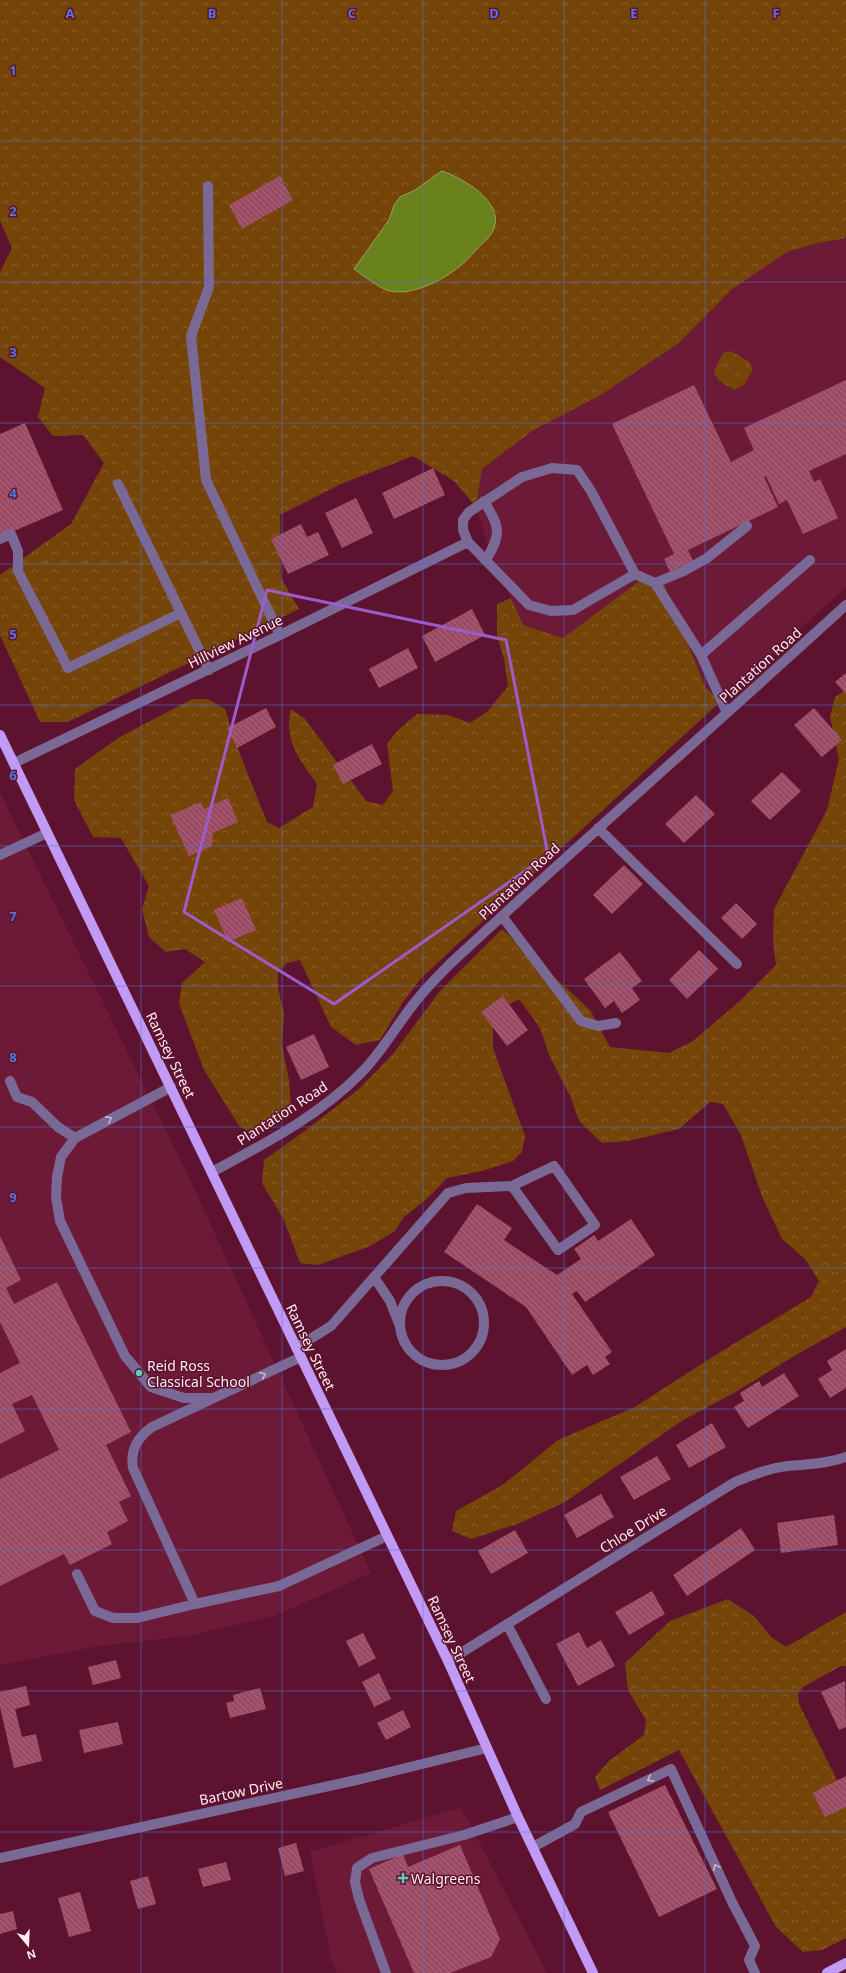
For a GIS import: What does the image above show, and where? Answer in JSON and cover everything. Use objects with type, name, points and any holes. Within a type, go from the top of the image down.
[{"type":"main road","name":"Ramsey Street","points":[[0,734],[448,1661],[518,1817],[593,1973]]},
{"type":"main road","points":[[827,1973],[846,1963]]},
{"type":"street","points":[[208,186],[209,288],[191,336],[206,480],[280,635]]},
{"type":"street","points":[[635,574],[573,610],[551,611],[529,606],[468,542],[463,530],[462,520],[469,512],[484,501],[522,477],[552,468],[577,470],[591,491],[635,574],[655,583],[701,655],[727,713]]},
{"type":"street","points":[[118,484],[208,670]]},
{"type":"street","points":[[484,501],[494,518],[498,531],[496,543],[486,560]]},
{"type":"street","points":[[655,583],[684,571],[707,558],[747,526]]},
{"type":"street","points":[[0,539],[11,534],[18,552],[18,571],[68,668],[180,613]]},
{"type":"street","name":"Hillview Avenue","points":[[14,763],[280,635],[468,542]]},
{"type":"street","points":[[701,655],[810,560]]},
{"type":"street","name":"Plantation Road","points":[[212,1172],[272,1140],[336,1096],[361,1073],[383,1048],[416,1001],[441,973],[598,828],[846,605]]},
{"type":"street","points":[[598,828],[737,964]]},
{"type":"street","points":[[0,854],[47,833]]},
{"type":"street","points":[[502,916],[581,1020],[598,1026],[616,1022]]},
{"type":"street","points":[[10,1081],[17,1097],[32,1102],[58,1127],[75,1138]]},
{"type":"street","points":[[171,1087],[75,1138],[62,1157],[57,1177],[56,1197],[60,1221],[125,1356],[151,1387],[184,1398],[215,1398]]},
{"type":"street","points":[[296,1348],[331,1326],[448,1193],[466,1188],[512,1186],[554,1166],[595,1225],[558,1250],[512,1186]]},
{"type":"street","points":[[374,1277],[390,1301],[400,1326],[403,1339],[410,1352],[422,1360],[435,1365],[449,1365],[463,1360],[474,1351],[478,1345],[485,1326],[483,1312],[478,1300],[468,1290],[456,1283],[443,1281],[429,1283],[417,1289],[407,1299],[401,1312],[400,1326]]},
{"type":"street","points":[[195,1604],[133,1468],[131,1457],[135,1444],[142,1434],[152,1427],[301,1357]]},
{"type":"street","name":"Chloe Drive","points":[[448,1661],[735,1482],[755,1474],[777,1468],[814,1464],[846,1458]]},
{"type":"street","points":[[77,1574],[95,1611],[113,1618],[137,1618],[279,1586],[387,1536]]},
{"type":"street","points":[[507,1624],[546,1699]]},
{"type":"street","name":"Bartow Drive","points":[[0,1858],[361,1779],[487,1748]]},
{"type":"street","points":[[533,1847],[575,1824],[581,1812],[671,1769],[732,1902],[755,1946],[749,1960],[755,1973]]},
{"type":"street","points":[[386,1973],[359,1898],[355,1882],[357,1868],[372,1858],[464,1835],[518,1817]]},
{"type":"highlighted area","points":[[267,590],[506,640],[548,855],[334,1004],[184,912]]},
{"type":"shaded area","points":[[442,171],[470,185],[487,200],[493,209],[495,218],[494,228],[488,238],[465,262],[445,277],[418,289],[399,292],[386,290],[354,269],[389,220],[394,205],[400,197],[415,190]]},
{"type":"shaded area","points":[[846,236],[846,587],[721,701],[705,687],[663,581],[646,576],[563,638],[523,625],[491,554],[476,507],[482,469],[532,431],[599,396],[678,344],[731,290],[787,252],[818,243],[843,239]]},
{"type":"shaded area","name":"Reid Ross Classical School","points":[[0,793],[187,1173],[371,1573],[275,1616],[188,1636],[99,1646],[0,1665]]},
{"type":"shaded area","points":[[461,1807],[547,1973],[337,1973],[331,1958],[310,1852]]},
{"type":"green space","points":[[0,0],[846,0],[846,236],[843,239],[818,243],[787,252],[731,290],[678,344],[599,396],[532,431],[482,469],[476,507],[454,481],[413,456],[341,484],[280,515],[281,578],[299,609],[68,722],[40,722],[0,635],[0,575],[71,524],[104,463],[83,435],[53,436],[38,417],[45,388],[0,357],[0,272],[12,248],[0,221]]},
{"type":"green space","points":[[731,351],[749,362],[753,370],[744,385],[734,390],[718,380],[714,371],[723,353]]},
{"type":"green space","points":[[646,576],[663,581],[705,687],[721,701],[421,978],[403,1002],[380,1040],[356,1045],[331,1027],[300,960],[287,963],[278,972],[278,988],[284,1014],[282,1045],[289,1080],[291,1107],[269,1127],[251,1133],[239,1126],[204,1070],[179,1003],[182,983],[205,962],[185,949],[166,952],[149,937],[142,909],[149,886],[121,838],[93,837],[74,800],[75,769],[118,738],[192,699],[208,699],[225,709],[241,757],[267,822],[279,828],[313,807],[317,784],[299,758],[291,740],[289,720],[291,709],[305,719],[366,801],[383,805],[393,791],[387,744],[398,730],[417,714],[448,715],[470,723],[488,711],[508,686],[504,659],[497,636],[497,604],[511,598],[523,625],[563,638]]},
{"type":"green space","points":[[846,690],[846,1327],[794,1356],[734,1393],[683,1420],[565,1502],[520,1523],[471,1539],[452,1531],[456,1511],[504,1484],[558,1440],[635,1407],[717,1354],[811,1297],[819,1281],[805,1259],[782,1239],[763,1199],[741,1135],[723,1104],[710,1102],[679,1129],[628,1141],[602,1143],[579,1121],[571,1098],[550,1057],[540,1028],[519,999],[493,1014],[493,1048],[525,1136],[522,1152],[513,1161],[482,1171],[447,1178],[428,1198],[404,1217],[394,1232],[368,1247],[318,1265],[300,1263],[284,1220],[262,1183],[264,1160],[359,1089],[393,1054],[440,991],[502,929],[590,1010],[610,1047],[669,1053],[693,1041],[741,1000],[776,965],[773,943],[774,909],[827,810],[839,759],[830,717],[835,697]]},
{"type":"green space","points":[[728,1599],[755,1617],[771,1637],[786,1647],[846,1612],[846,1666],[841,1666],[803,1687],[798,1694],[799,1704],[846,1798],[846,1938],[822,1950],[803,1952],[776,1927],[679,1750],[600,1790],[595,1777],[609,1761],[644,1735],[646,1720],[628,1690],[625,1663],[670,1621]]},
{"type":"building","points":[[280,176],[293,200],[242,229],[229,205]]},
{"type":"building","points":[[846,380],[846,454],[809,471],[814,482],[820,479],[838,518],[803,534],[787,500],[779,504],[766,476],[764,477],[778,507],[688,550],[693,561],[670,572],[664,559],[674,554],[612,424],[694,385],[731,462],[754,450],[744,428]]},
{"type":"building","points":[[25,423],[63,510],[0,537],[0,434]]},
{"type":"building","points":[[433,468],[445,495],[394,519],[382,493]]},
{"type":"building","points":[[356,498],[373,533],[342,548],[325,513]]},
{"type":"building","points":[[301,524],[307,537],[318,532],[329,555],[288,574],[271,539]]},
{"type":"building","points":[[472,609],[485,635],[435,662],[422,636]]},
{"type":"building","points":[[408,648],[418,668],[379,688],[369,669]]},
{"type":"building","points":[[846,673],[846,694],[835,682]]},
{"type":"building","points":[[266,708],[276,727],[237,748],[227,728]]},
{"type":"building","points":[[814,708],[842,740],[822,757],[794,725]]},
{"type":"building","points":[[372,744],[382,764],[343,784],[333,765]]},
{"type":"building","points":[[782,772],[801,791],[770,820],[751,801]]},
{"type":"building","points":[[696,795],[715,814],[684,843],[665,824]]},
{"type":"building","points":[[228,798],[238,822],[213,833],[212,846],[189,856],[170,815],[201,802],[204,809]]},
{"type":"building","points":[[624,865],[643,884],[612,914],[593,895]]},
{"type":"building","points":[[242,898],[256,930],[228,942],[214,910]]},
{"type":"building","points":[[736,903],[757,924],[742,939],[721,918]]},
{"type":"building","points":[[699,950],[718,969],[687,999],[669,980]]},
{"type":"building","points":[[620,952],[642,981],[632,988],[640,1000],[622,1013],[614,1001],[605,1008],[584,979]]},
{"type":"building","points":[[503,996],[528,1030],[507,1046],[481,1012]]},
{"type":"building","points":[[314,1034],[329,1067],[301,1080],[286,1047]]},
{"type":"building","points":[[477,1204],[512,1228],[504,1240],[557,1275],[581,1259],[574,1249],[594,1235],[598,1241],[631,1219],[655,1255],[585,1302],[577,1291],[572,1294],[612,1352],[605,1357],[610,1364],[593,1375],[587,1365],[572,1375],[526,1307],[444,1252]]},
{"type":"building","points":[[0,1236],[21,1280],[6,1288],[14,1304],[57,1282],[131,1432],[106,1445],[131,1496],[119,1502],[128,1521],[107,1532],[112,1544],[70,1565],[64,1554],[0,1586],[0,1479],[59,1450],[32,1395],[12,1404],[25,1431],[0,1444],[0,1373],[20,1363],[0,1322]]},
{"type":"building","points":[[846,1349],[846,1388],[830,1398],[818,1379],[832,1370],[827,1361]]},
{"type":"building","points":[[784,1373],[799,1396],[748,1428],[734,1407],[744,1401],[740,1393],[759,1381],[762,1387]]},
{"type":"building","points":[[712,1423],[726,1447],[689,1468],[676,1445]]},
{"type":"building","points":[[657,1456],[671,1479],[634,1500],[620,1477]]},
{"type":"building","points":[[601,1494],[614,1517],[577,1538],[564,1515]]},
{"type":"building","points":[[834,1515],[838,1545],[781,1553],[777,1523]]},
{"type":"building","points":[[741,1528],[755,1550],[687,1596],[673,1575]]},
{"type":"building","points":[[515,1530],[528,1553],[491,1574],[478,1551]]},
{"type":"building","points":[[652,1591],[665,1614],[629,1635],[615,1612]]},
{"type":"building","points":[[579,1632],[587,1648],[601,1640],[615,1666],[578,1686],[556,1644]]},
{"type":"building","points":[[363,1633],[376,1658],[359,1667],[346,1641]]},
{"type":"building","points":[[116,1660],[121,1678],[93,1685],[88,1667]]},
{"type":"building","points":[[379,1673],[391,1699],[374,1707],[362,1682]]},
{"type":"building","points":[[845,1681],[846,1727],[839,1730],[821,1692]]},
{"type":"building","points":[[26,1686],[30,1705],[15,1709],[22,1737],[36,1734],[42,1761],[14,1768],[0,1707],[0,1692]]},
{"type":"building","points":[[260,1688],[266,1709],[230,1718],[226,1703],[234,1701],[233,1695]]},
{"type":"building","points":[[403,1710],[411,1727],[386,1740],[377,1723]]},
{"type":"building","points":[[118,1722],[123,1744],[84,1753],[79,1730]]},
{"type":"building","points":[[846,1776],[846,1807],[825,1817],[813,1793]]},
{"type":"building","points":[[665,1785],[717,1889],[659,1917],[608,1812]]},
{"type":"building","points":[[296,1843],[304,1871],[285,1876],[278,1848]]},
{"type":"building","name":"Walgreens","points":[[460,1845],[500,1939],[491,1957],[450,1973],[414,1973],[369,1869],[403,1854],[408,1867]]},
{"type":"building","points":[[226,1862],[231,1880],[203,1887],[198,1869]]},
{"type":"building","points":[[148,1876],[156,1904],[138,1909],[130,1881]]},
{"type":"building","points":[[80,1892],[91,1931],[69,1937],[58,1898]]},
{"type":"building","points":[[13,1911],[17,1929],[0,1934],[0,1914]]},
{"type":"place","name":"Reid Ross Classical School","points":[[139,1373]]},
{"type":"place","name":"Walgreens","points":[[403,1878]]}]
